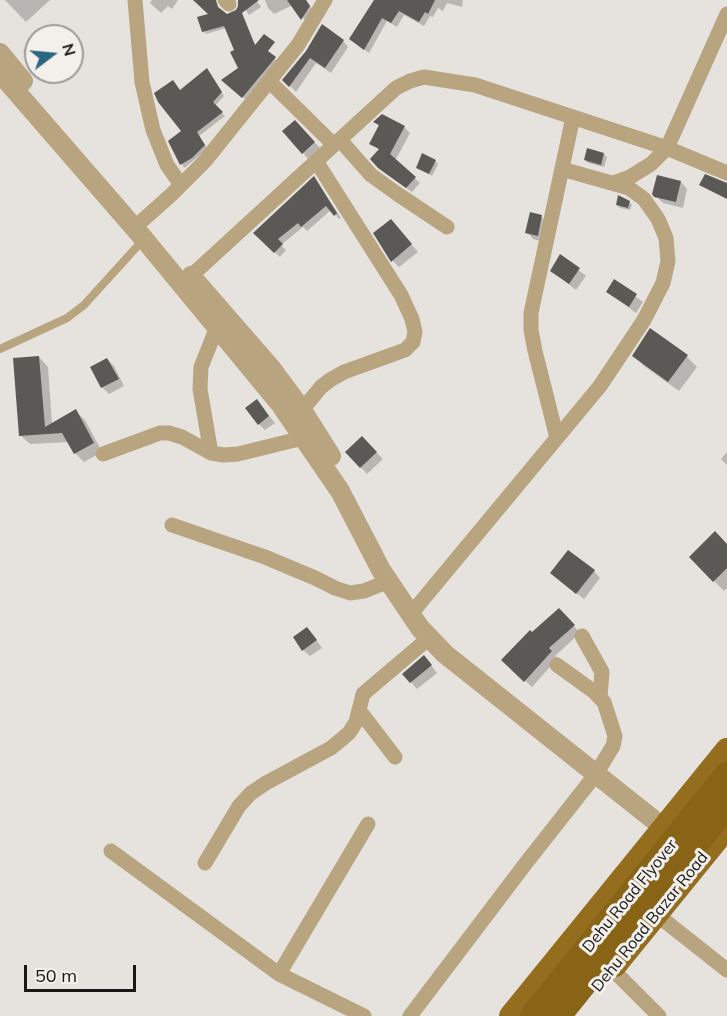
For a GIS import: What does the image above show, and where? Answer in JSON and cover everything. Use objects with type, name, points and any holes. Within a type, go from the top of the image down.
[{"type":"highway","name":"Dehu Road Flyover","points":[[533,1016],[727,775]]},
{"type":"highway","name":"Dehu Road Flyover","points":[[558,1016],[727,805]]},
{"type":"main road","points":[[511,1016],[727,750]]},
{"type":"main road","name":"Dehu Road Bazar Road","points":[[573,1016],[727,827]]},
{"type":"street","points":[[135,0],[142,82],[153,130],[166,165],[181,185]]},
{"type":"street","points":[[143,230],[205,160],[298,45],[325,0]]},
{"type":"street","points":[[613,183],[630,177],[651,164],[667,148],[727,14]]},
{"type":"street","points":[[0,53],[9,77],[143,230],[217,327],[281,405],[340,491],[389,581],[429,638],[445,654],[664,829],[703,857]]},
{"type":"street","points":[[191,276],[396,88],[424,77],[475,85],[667,148],[727,173]]},
{"type":"street","points":[[269,81],[371,175],[396,194],[447,226]]},
{"type":"street","points":[[557,438],[535,351],[531,313],[573,117]]},
{"type":"street","points":[[302,410],[321,387],[330,380],[344,372],[405,350],[413,342],[415,332],[401,295],[316,161]]},
{"type":"street","points":[[415,609],[600,386],[644,320],[663,284],[668,261],[666,238],[658,219],[644,200],[629,188],[562,169]]},
{"type":"street","points":[[143,230],[191,276],[271,368],[302,410],[334,460],[415,609],[445,654]]},
{"type":"street","points":[[211,453],[200,389],[201,367],[217,327]]},
{"type":"street","points":[[103,454],[160,433],[182,437],[211,453],[224,455],[238,454],[303,438]]},
{"type":"street","points":[[172,525],[265,557],[350,593],[364,591],[389,581]]},
{"type":"street","points":[[582,636],[602,672],[600,697]]},
{"type":"street","points":[[205,863],[239,806],[251,793],[331,748],[349,733],[356,722],[363,694],[429,638]]},
{"type":"street","points":[[410,1016],[596,774],[614,746],[615,736],[604,702],[557,665]]},
{"type":"street","points":[[359,710],[395,757]]},
{"type":"street","points":[[279,974],[368,824]]},
{"type":"street","points":[[111,851],[279,974],[359,1015]]},
{"type":"street","points":[[656,914],[727,970]]},
{"type":"street","points":[[612,969],[659,1016]]},
{"type":"lane","points":[[0,349],[67,318],[91,298],[143,230]]},
{"type":"building","points":[[193,0],[216,0],[218,7],[227,14],[236,10],[238,0],[259,0],[242,13],[255,45],[264,34],[275,42],[268,51],[276,57],[242,98],[221,80],[238,68],[230,52],[234,50],[224,26],[202,32],[197,17],[208,14]]},
{"type":"building","points":[[287,0],[306,0],[310,6],[301,20]]},
{"type":"building","points":[[374,0],[435,0],[428,14],[425,12],[419,22],[399,11],[391,23],[382,18],[364,50],[349,39]]},
{"type":"building","points":[[322,24],[344,40],[325,68],[310,58],[289,87],[282,80],[306,51]]},
{"type":"building","points":[[207,68],[222,92],[213,102],[223,112],[197,132],[205,145],[192,158],[180,165],[168,141],[181,131],[158,102],[154,93],[173,80],[180,90]]},
{"type":"building","points":[[382,114],[405,126],[390,154],[416,177],[406,188],[378,168],[370,159],[379,149],[369,144],[379,125],[373,122]]},
{"type":"building","points":[[295,120],[315,142],[302,154],[282,131]]},
{"type":"building","points":[[587,148],[604,153],[601,165],[584,160]]},
{"type":"building","points":[[422,153],[436,160],[429,174],[416,168]]},
{"type":"building","points":[[705,174],[727,183],[727,199],[699,185]]},
{"type":"building","points":[[657,175],[681,181],[676,202],[654,197],[652,194]]},
{"type":"building","points":[[314,176],[337,213],[334,216],[326,206],[301,227],[298,223],[278,239],[283,244],[274,253],[253,233]]},
{"type":"building","points":[[618,195],[630,201],[628,208],[616,205]]},
{"type":"building","points":[[530,212],[542,215],[538,236],[525,233]]},
{"type":"building","points":[[391,219],[412,244],[391,262],[373,233]]},
{"type":"building","points":[[560,254],[580,268],[569,284],[550,271]]},
{"type":"building","points":[[614,279],[637,294],[629,307],[606,292]]},
{"type":"building","points":[[650,328],[688,355],[668,382],[632,356]]},
{"type":"building","points":[[39,356],[45,427],[76,409],[94,443],[74,454],[62,433],[19,436],[13,358]]},
{"type":"building","points":[[107,358],[119,379],[101,388],[90,367]]},
{"type":"building","points":[[257,399],[269,416],[258,425],[245,408]]},
{"type":"building","points":[[362,436],[377,452],[360,468],[345,452]]},
{"type":"building","points":[[715,531],[727,544],[727,568],[713,582],[689,557]]},
{"type":"building","points":[[568,550],[595,570],[576,594],[550,573]]},
{"type":"building","points":[[559,608],[575,625],[549,648],[552,651],[524,682],[501,660],[530,630],[532,632]]},
{"type":"building","points":[[307,627],[317,640],[302,651],[293,637]]},
{"type":"building","points":[[424,655],[432,665],[410,683],[402,674]]}]
